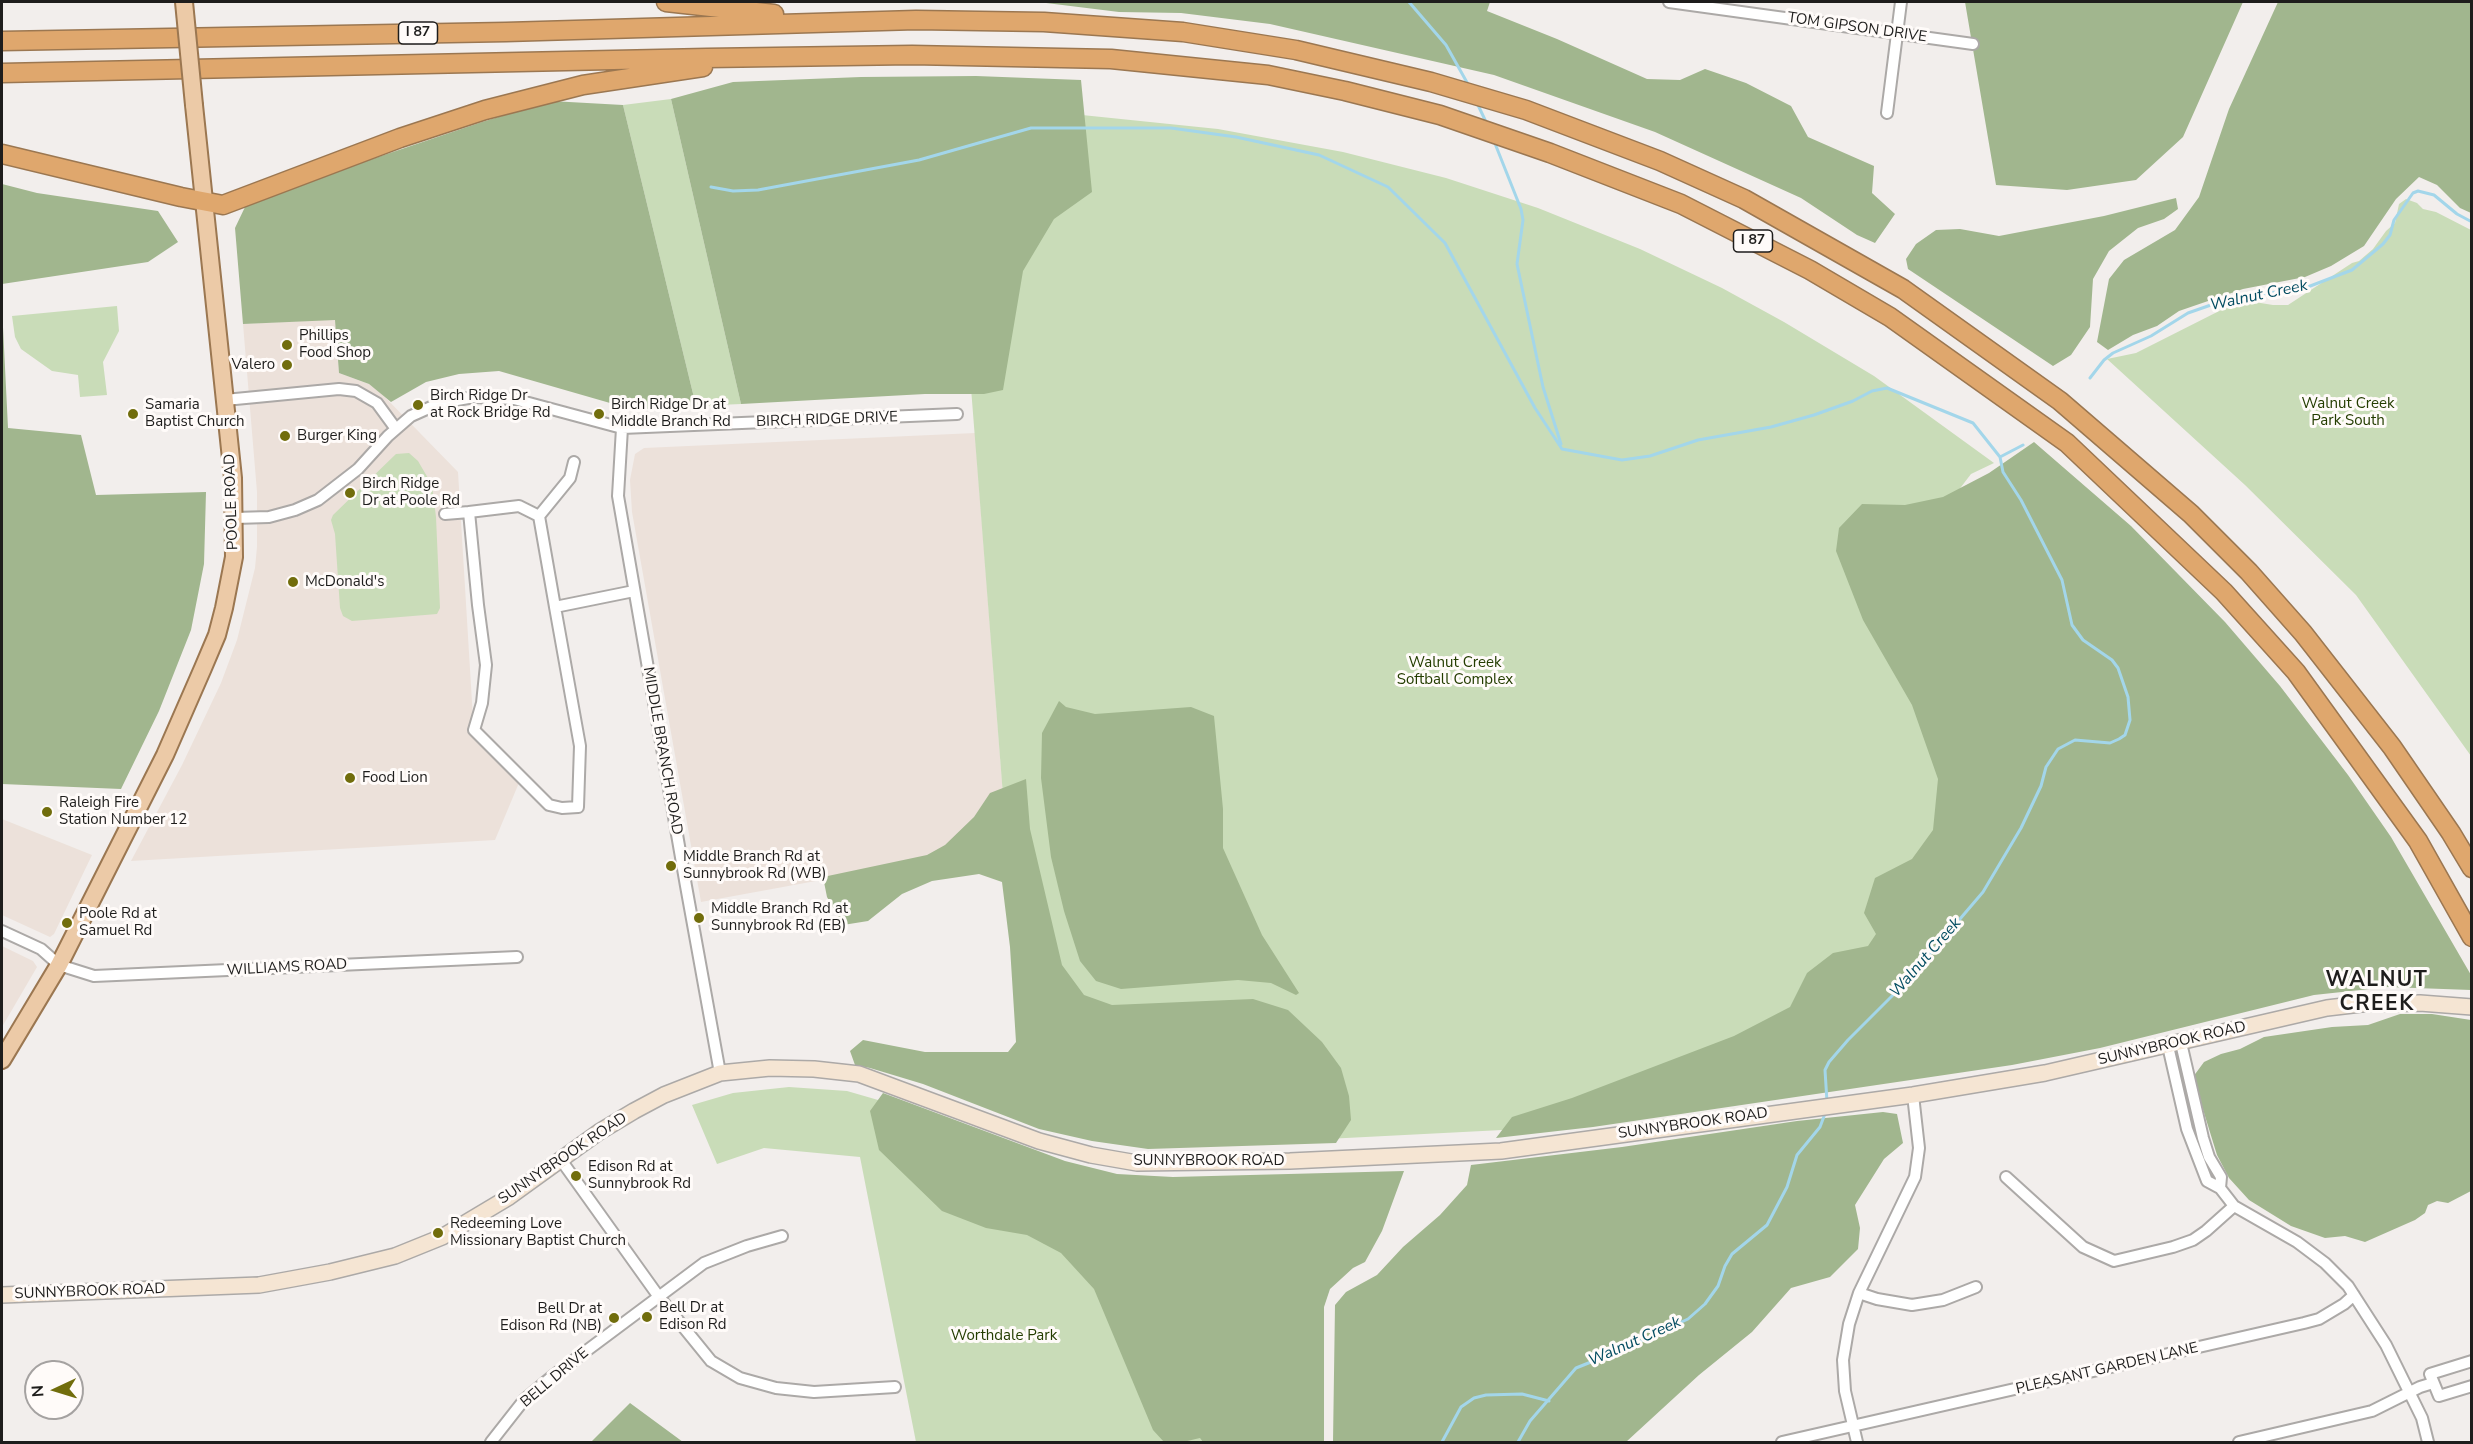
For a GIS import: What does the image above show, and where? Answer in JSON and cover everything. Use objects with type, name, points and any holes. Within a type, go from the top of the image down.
[{"type":"highway","points":[[666,2],[835,22]]},
{"type":"highway","name":"I 87","points":[[2,41],[506,32],[835,22],[1010,22],[1129,27],[1183,32],[1296,50],[1431,82],[1526,110],[1660,161],[1744,199],[1903,289],[2060,401],[2191,514],[2249,572],[2345,685],[2392,747],[2472,868]]},
{"type":"highway","name":"I 87","points":[[2,73],[912,55],[1111,59],[1279,77],[1440,115],[1550,153],[1681,204],[1810,270],[1890,318],[2067,443],[2224,592],[2296,672],[2418,841],[2472,937]]},
{"type":"highway","points":[[2,154],[223,205],[419,131],[546,93],[583,85],[767,57]]},
{"type":"main road","name":"POOLE ROAD","points":[[2,1059],[59,965],[168,748],[217,635],[234,557],[235,518],[225,400],[184,2]]},
{"type":"main road","name":"SUNNYBROOK ROAD","points":[[2,1295],[259,1285],[353,1267],[395,1256],[442,1237],[509,1197],[599,1132],[634,1111],[664,1095],[720,1072],[770,1068],[814,1069],[859,1074],[1039,1141],[1091,1155],[1137,1163],[1290,1161],[1500,1151],[1913,1095],[2045,1073],[2327,1008],[2361,1004],[2420,1003],[2472,1007]]},
{"type":"street","name":"TOM GIPSON DRIVE","points":[[1669,2],[1973,44]]},
{"type":"street","points":[[1887,113],[1901,2]]},
{"type":"street","points":[[225,400],[339,389],[356,391],[377,403],[396,429]]},
{"type":"street","name":"BIRCH RIDGE DRIVE","points":[[235,518],[269,517],[295,510],[318,500],[358,469],[411,416],[441,403],[474,396],[514,399],[622,428],[957,414]]},
{"type":"street","name":"MIDDLE BRANCH ROAD","points":[[622,428],[618,496],[720,1072]]},
{"type":"street","points":[[538,516],[570,478],[574,462]]},
{"type":"street","points":[[445,514],[519,506],[538,516]]},
{"type":"street","points":[[470,512],[486,665],[483,704],[474,730],[549,805],[562,808],[578,807],[580,746],[538,516]]},
{"type":"street","points":[[555,606],[634,591]]},
{"type":"street","points":[[2,931],[41,949],[59,965]]},
{"type":"street","name":"WILLIAMS ROAD","points":[[59,965],[94,976],[517,957]]},
{"type":"street","points":[[2175,1044],[2209,1157],[2221,1177],[2220,1188]]},
{"type":"street","points":[[2175,1044],[2187,1129],[2207,1181],[2220,1188],[2234,1206],[2325,1263],[2348,1286],[2386,1345],[2421,1418],[2428,1443]]},
{"type":"street","points":[[1857,1443],[1845,1391],[1843,1360],[1848,1324],[1859,1293],[1915,1177],[1919,1148],[1913,1095]]},
{"type":"street","points":[[2187,1129],[2199,1126]]},
{"type":"street","points":[[561,1160],[659,1297],[711,1361],[740,1378],[776,1388],[814,1392],[894,1387]]},
{"type":"street","points":[[2007,1177],[2083,1247],[2114,1261],[2193,1240],[2234,1206]]},
{"type":"street","name":"BELL DRIVE","points":[[491,1443],[524,1400],[704,1263],[747,1246],[782,1236]]},
{"type":"street","points":[[1859,1293],[1877,1299],[1912,1305],[1943,1300],[1976,1287]]},
{"type":"street","name":"PLEASANT GARDEN LANE","points":[[1782,1443],[2304,1323],[2319,1319],[2354,1295]]},
{"type":"street","points":[[2472,1361],[2430,1374],[2439,1396],[2472,1386]]},
{"type":"street","points":[[2239,1443],[2372,1411],[2433,1383]]},
{"type":"shaded area","points":[[336,319],[339,373],[369,384],[381,393],[458,472],[474,735],[521,778],[495,840],[131,861],[182,765],[221,683],[237,640],[255,568],[257,492],[243,324]]},
{"type":"shaded area","points":[[975,433],[1007,846],[701,902],[632,512],[630,480],[635,454],[644,448]]},
{"type":"shaded area","points":[[2,819],[92,855],[54,934],[50,937],[2,915]]},
{"type":"shaded area","points":[[2,946],[33,961],[37,967],[2,1027]]},
{"type":"green space","points":[[1038,2],[1490,2],[1487,11],[1647,79],[1680,80],[1705,69],[1746,83],[1791,106],[1808,137],[1874,166],[1872,193],[1895,214],[1875,243],[1857,235],[1801,198],[1655,132],[1494,75],[1270,24],[1181,13],[1119,12]]},
{"type":"green space","points":[[1965,2],[2243,2],[2183,137],[2136,180],[2067,190],[1996,185]]},
{"type":"green space","points":[[2278,2],[2471,2],[2471,213],[2460,208],[2437,185],[2419,177],[2396,199],[2364,246],[2331,266],[2305,277],[2243,289],[2179,311],[2157,326],[2133,335],[2108,350],[2097,342],[2109,279],[2124,260],[2175,230],[2199,197],[2229,109]]},
{"type":"green space","points":[[976,76],[1081,80],[1092,192],[1054,219],[1023,271],[1003,390],[984,394],[925,394],[741,404],[671,99],[733,82],[861,77]]},
{"type":"green space","points":[[671,99],[741,404],[696,406],[623,105]]},
{"type":"green space","points":[[551,101],[623,105],[696,406],[648,409],[610,403],[499,371],[459,374],[426,382],[391,402],[369,384],[339,373],[335,320],[243,324],[235,228],[245,207],[283,189]]},
{"type":"green space","name":"Walnut Creek Softball Complex","points":[[1082,115],[1218,129],[1343,152],[1446,178],[1538,208],[1640,249],[1722,288],[1784,322],[1874,376],[1994,463],[1971,474],[1958,491],[1945,935],[1562,1123],[1502,1130],[1268,1142],[1024,1063],[955,184]]},
{"type":"green space","points":[[2,184],[37,193],[158,211],[178,242],[148,262],[2,284]]},
{"type":"green space","points":[[2176,198],[2178,209],[2164,219],[2138,228],[2109,251],[2093,279],[2090,327],[2071,355],[2053,366],[1908,269],[1906,259],[1916,244],[1936,230],[1960,229],[1999,236],[2104,216]]},
{"type":"green space","name":"Walnut Creek Park South","points":[[2406,199],[2471,230],[2471,756],[2356,595],[2245,485],[2107,359],[2136,353],[2235,303],[2248,301],[2288,305],[2352,263],[2359,261],[2373,249],[2395,223],[2399,204]]},
{"type":"green space","points":[[117,306],[119,331],[103,362],[107,395],[80,397],[78,375],[52,371],[21,349],[15,337],[12,316]]},
{"type":"green space","points":[[2,307],[8,428],[81,435],[96,495],[206,492],[204,564],[191,630],[159,711],[121,789],[2,784]]},
{"type":"green space","points":[[2034,442],[2131,526],[2225,622],[2280,686],[2348,775],[2391,837],[2471,975],[2471,990],[2388,987],[2314,995],[2100,1048],[2012,1065],[1593,1127],[1496,1138],[1512,1117],[1572,1098],[1734,1036],[1790,1007],[1807,973],[1833,953],[1868,946],[1876,934],[1864,913],[1875,878],[1912,859],[1933,830],[1938,779],[1912,705],[1863,620],[1836,551],[1839,528],[1862,504],[1905,505],[1943,497],[1989,473]]},
{"type":"green space","points":[[409,453],[418,461],[432,485],[436,517],[440,608],[437,614],[352,621],[343,616],[340,608],[335,534],[331,520],[333,515],[396,454]]},
{"type":"green space","points":[[1059,701],[1066,707],[1095,714],[1191,707],[1214,716],[1223,809],[1223,848],[1262,935],[1299,993],[1296,995],[1271,983],[1238,980],[1121,989],[1096,981],[1080,961],[1064,911],[1051,857],[1041,778],[1042,733]]},
{"type":"green space","points":[[1026,779],[1030,829],[1062,965],[1084,995],[1112,1005],[1253,999],[1288,1010],[1322,1042],[1341,1068],[1349,1096],[1351,1120],[1336,1143],[1148,1149],[1092,1141],[1039,1129],[923,1084],[855,1065],[850,1051],[863,1040],[925,1052],[1008,1052],[1016,1042],[1010,947],[1002,882],[979,874],[932,881],[902,894],[868,921],[843,925],[827,897],[823,877],[927,855],[945,845],[974,817],[990,793]]},
{"type":"green space","points":[[2400,1014],[2432,1014],[2471,1020],[2471,1191],[2448,1203],[2437,1201],[2428,1205],[2425,1213],[2415,1220],[2365,1242],[2345,1236],[2325,1238],[2291,1226],[2249,1200],[2229,1178],[2217,1155],[2193,1077],[2204,1062],[2240,1049],[2264,1037],[2332,1027],[2368,1025]]},
{"type":"green space","name":"Worthdale Park","points":[[789,1087],[847,1091],[885,1102],[1291,1442],[916,1442],[860,1157],[764,1148],[717,1164],[692,1105],[733,1093]]},
{"type":"green space","points":[[883,1093],[1065,1161],[1117,1174],[1173,1177],[1404,1171],[1382,1231],[1365,1262],[1353,1268],[1330,1289],[1324,1307],[1324,1442],[1203,1442],[1200,1438],[1183,1442],[1164,1442],[1153,1430],[1094,1289],[1061,1253],[1027,1235],[986,1228],[942,1211],[879,1150],[870,1111]]},
{"type":"green space","points":[[1883,1112],[1897,1114],[1903,1143],[1884,1159],[1855,1205],[1860,1228],[1858,1249],[1830,1277],[1791,1288],[1752,1332],[1699,1375],[1626,1442],[1333,1442],[1335,1305],[1346,1292],[1377,1275],[1403,1247],[1440,1215],[1467,1185],[1471,1165],[1622,1147],[1797,1121]]},
{"type":"green space","points":[[630,1403],[683,1442],[591,1442]]},
{"type":"waterway","points":[[1409,2],[1446,45],[1469,86]]},
{"type":"waterway","points":[[1477,103],[1487,124]]},
{"type":"waterway","points":[[711,187],[733,191],[758,190],[919,160],[1031,128],[1171,128],[1236,137],[1319,155],[1388,187],[1445,243],[1535,408],[1562,449],[1622,460],[1650,456],[1698,440],[1771,427],[1814,415],[1853,401],[1872,391],[1887,388],[1973,423],[2000,457],[2003,472],[2021,500],[2062,580],[2072,625],[2083,640],[2112,660],[2118,668],[2128,697],[2130,720],[2125,735],[2110,743],[2075,740],[2058,749],[2046,767],[2041,786],[2021,828],[1983,892],[1907,981],[1829,1062],[1825,1070],[1827,1102]]},
{"type":"waterway","points":[[1494,141],[1521,209],[1523,220],[1517,264],[1543,387],[1561,444]]},
{"type":"waterway","name":"Walnut Creek","points":[[2090,378],[2104,360],[2113,353],[2151,336],[2188,313],[2228,299],[2305,288],[2352,270],[2383,244],[2390,235],[2394,220],[2413,193],[2418,191],[2434,195],[2457,214],[2472,222]]},
{"type":"waterway","name":"Walnut Creek","points":[[2000,457],[2023,445]]},
{"type":"waterway","name":"Walnut Creek","points":[[1518,1442],[1530,1421],[1576,1368],[1688,1319],[1705,1304],[1718,1286],[1732,1254],[1767,1225],[1787,1187],[1797,1155],[1820,1127],[1826,1111]]},
{"type":"waterway","points":[[1442,1442],[1461,1407],[1474,1398],[1486,1395],[1522,1394],[1549,1401]]},
{"type":"place","name":"Phillips Food Shop","points":[[287,345]]},
{"type":"place","name":"Valero","points":[[287,365]]},
{"type":"place","name":"Birch Ridge Dr at Rock Bridge Rd","points":[[418,405]]},
{"type":"place","name":"Samaria Baptist Church","points":[[133,414]]},
{"type":"place","name":"Birch Ridge Dr at Middle Branch Rd","points":[[599,414]]},
{"type":"place","name":"Burger King","points":[[285,436]]},
{"type":"place","name":"Birch Ridge Dr at Poole Rd","points":[[350,493]]},
{"type":"place","name":"McDonald's","points":[[293,582]]},
{"type":"place","name":"Food Lion","points":[[350,778]]},
{"type":"place","name":"Raleigh Fire Station Number 12","points":[[47,812]]},
{"type":"place","name":"Middle Branch Rd at Sunnybrook Rd (WB)","points":[[671,866]]},
{"type":"place","name":"Middle Branch Rd at Sunnybrook Rd (EB)","points":[[699,918]]},
{"type":"place","name":"Poole Rd at Samuel Rd","points":[[67,923]]},
{"type":"place","name":"Edison Rd at Sunnybrook Rd","points":[[576,1176]]},
{"type":"place","name":"Redeeming Love Missionary Baptist Church","points":[[438,1233]]},
{"type":"place","name":"Bell Dr at Edison Rd","points":[[647,1317]]},
{"type":"place","name":"Bell Dr at Edison Rd (NB)","points":[[614,1318]]},
{"type":"district","name":"WALNUT CREEK","points":[[2377,993]]}]
